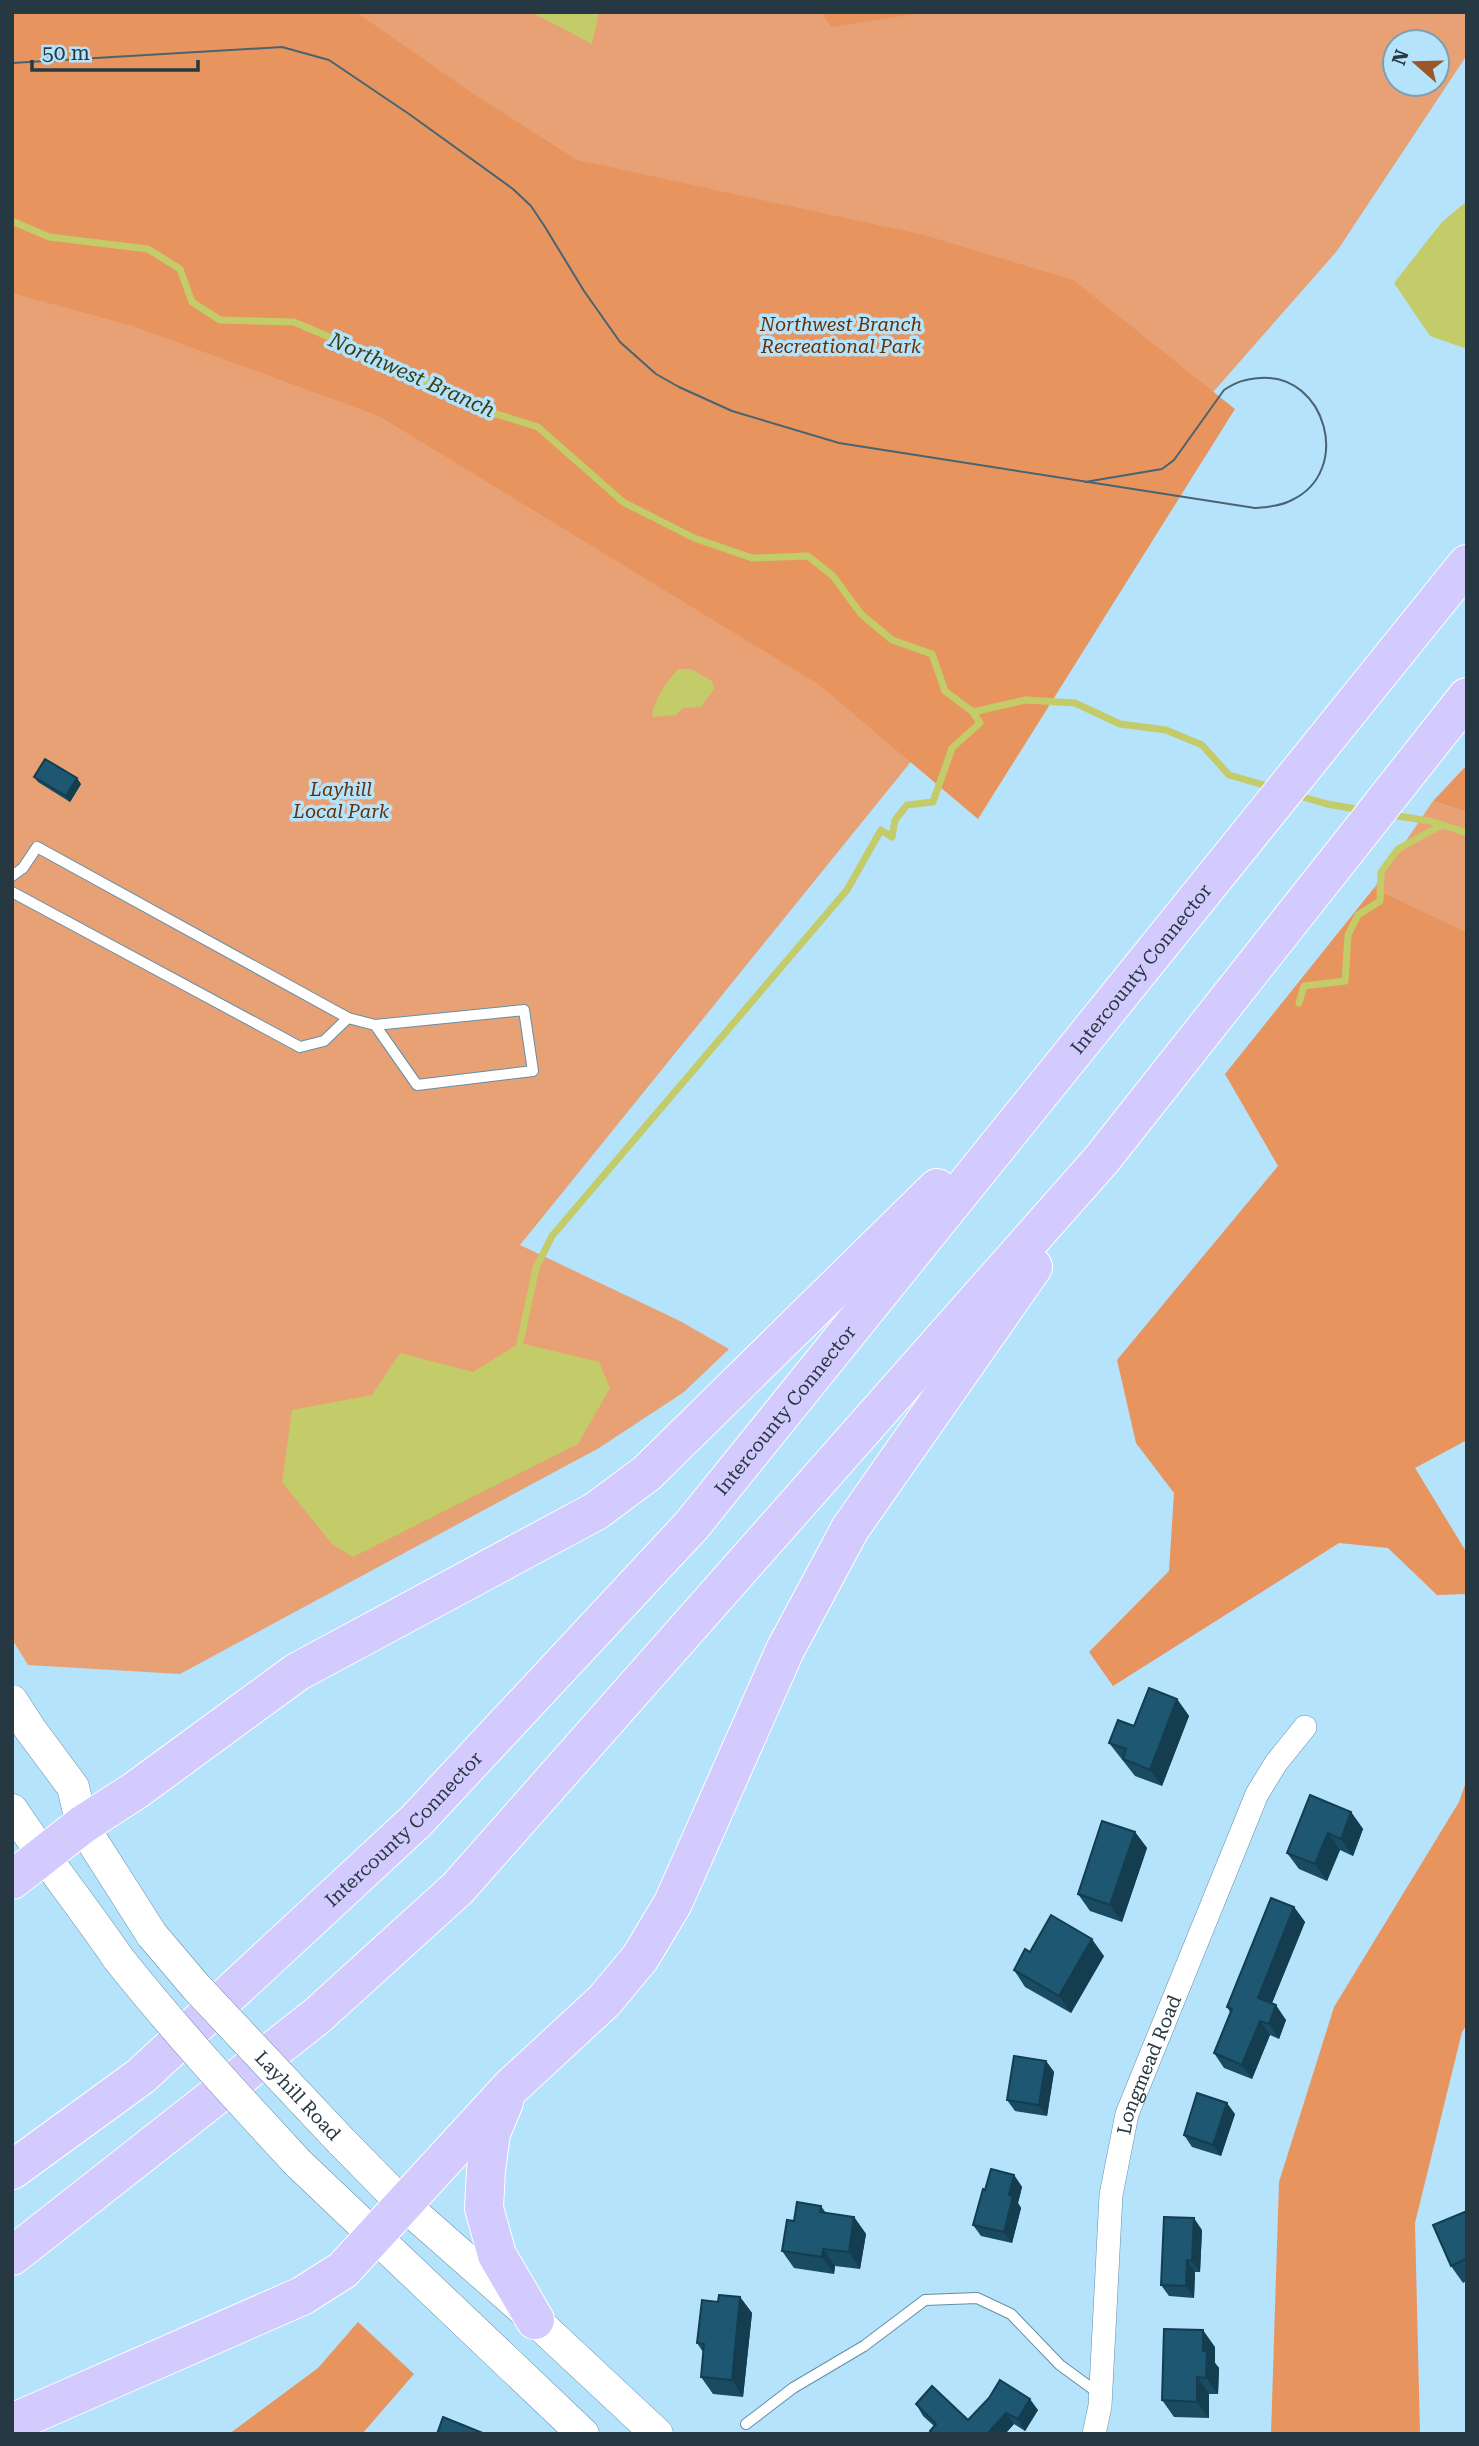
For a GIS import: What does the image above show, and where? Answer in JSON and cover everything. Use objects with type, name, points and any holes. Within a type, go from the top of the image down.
[{"type":"highway","name":"Intercounty Connector","points":[[12,2171],[141,2076],[416,1821],[692,1525],[1462,569]]},
{"type":"highway","points":[[12,2256],[317,2016],[457,1888],[1102,1159],[1467,697]]},
{"type":"highway","points":[[12,1880],[82,1825],[136,1790],[297,1672],[596,1511],[647,1473],[1063,1063]]},
{"type":"highway","points":[[12,2423],[302,2296],[343,2270],[510,2088],[604,2001],[640,1958],[673,1903],[785,1650],[850,1530],[1014,1297],[1102,1159]]},
{"type":"highway","points":[[510,2088],[491,2133],[484,2208],[497,2255],[535,2320]]},
{"type":"main road","name":"Layhill Road","points":[[12,1701],[73,1787],[82,1825],[152,1935],[197,1988],[402,2203],[535,2320],[657,2434]]},
{"type":"main road","points":[[12,1810],[42,1856],[86,1911],[118,1958],[209,2067],[298,2163],[583,2434]]},
{"type":"street","name":"Longmead Road","points":[[1094,2434],[1101,2395],[1111,2195],[1127,2114],[1257,1794],[1276,1763],[1305,1727]]},
{"type":"lane","points":[[12,876],[23,868],[37,847],[348,1018],[376,1025],[524,1010],[533,1071],[417,1085],[376,1025]]},
{"type":"lane","points":[[12,892],[300,1047],[324,1041],[348,1018]]},
{"type":"lane","points":[[746,2424],[793,2388],[864,2346],[925,2300],[977,2298],[1011,2314],[1060,2365],[1101,2395]]},
{"type":"green space","name":"Layhill Local Park","points":[[12,12],[1467,12],[1467,55],[1451,79],[1451,28],[1381,28],[1381,98],[1438,98],[1337,251],[1172,439],[520,1245],[680,1321],[729,1349],[684,1392],[599,1448],[180,1674],[28,1665],[12,1639]]},
{"type":"green space","name":"Northwest Branch Recreational Park","points":[[12,12],[356,12],[472,93],[577,160],[924,235],[1073,280],[1235,409],[978,819],[818,684],[379,416],[133,326],[12,293]]},
{"type":"green space","points":[[821,12],[928,12],[831,27]]},
{"type":"green space","points":[[1467,765],[1467,812],[1433,801]]},
{"type":"green space","points":[[1433,801],[1467,812],[1467,932],[1374,888]]},
{"type":"green space","points":[[1374,888],[1467,932],[1467,1440],[1415,1468],[1467,1553],[1467,1594],[1437,1595],[1388,1548],[1339,1543],[1113,1686],[1089,1652],[1169,1571],[1174,1493],[1136,1443],[1117,1360],[1278,1166],[1225,1074]]},
{"type":"green space","points":[[1467,1779],[1467,2024],[1462,2032],[1415,2223],[1420,2434],[1271,2434],[1279,2182],[1334,2007],[1459,1802]]},
{"type":"green space","points":[[358,2322],[414,2374],[362,2434],[229,2434],[318,2368]]},
{"type":"shaded area","points":[[531,12],[599,12],[592,44]]},
{"type":"shaded area","points":[[1467,201],[1467,349],[1430,336],[1394,283],[1442,222]]},
{"type":"shaded area","points":[[678,669],[691,669],[712,681],[714,689],[701,707],[683,708],[676,715],[652,717],[658,697]]},
{"type":"shaded area","points":[[520,1343],[599,1362],[610,1388],[578,1444],[353,1557],[332,1544],[282,1482],[292,1410],[372,1395],[400,1353],[473,1372]]},
{"type":"building","points":[[45,759],[77,778],[66,796],[34,777]]},
{"type":"building","points":[[1149,1688],[1177,1699],[1150,1770],[1123,1759],[1126,1749],[1109,1743],[1118,1720],[1134,1726]]},
{"type":"building","points":[[1310,1795],[1351,1812],[1341,1839],[1328,1833],[1315,1864],[1287,1853]]},
{"type":"building","points":[[1102,1821],[1135,1832],[1110,1905],[1078,1894]]},
{"type":"building","points":[[1271,1898],[1294,1907],[1258,1998],[1276,2005],[1269,2024],[1260,2021],[1242,2065],[1214,2053],[1232,2009],[1227,2007]]},
{"type":"building","points":[[1051,1915],[1092,1939],[1059,1996],[1014,1970],[1025,1949],[1030,1952]]},
{"type":"building","points":[[1014,2056],[1046,2061],[1039,2105],[1007,2100]]},
{"type":"building","points":[[1197,2093],[1227,2103],[1213,2145],[1184,2135]]},
{"type":"building","points":[[991,2169],[1014,2175],[1009,2195],[1013,2196],[1004,2232],[973,2225]]},
{"type":"building","points":[[797,2202],[821,2206],[820,2212],[854,2217],[849,2252],[823,2249],[822,2257],[782,2251],[787,2220],[794,2221]]},
{"type":"building","points":[[1467,2211],[1467,2260],[1451,2266],[1433,2225]]},
{"type":"building","points":[[1164,2217],[1194,2218],[1192,2261],[1187,2260],[1186,2286],[1161,2285]]},
{"type":"building","points":[[719,2295],[740,2297],[732,2380],[701,2377],[704,2344],[697,2343],[702,2300],[718,2302]]},
{"type":"building","points":[[1164,2329],[1203,2330],[1203,2351],[1207,2351],[1206,2378],[1197,2377],[1197,2402],[1162,2400]]},
{"type":"building","points":[[1000,2380],[1030,2399],[1018,2419],[1006,2413],[987,2434],[933,2434],[930,2431],[936,2424],[916,2404],[932,2386],[968,2420],[989,2398]]},
{"type":"building","points":[[443,2417],[485,2434],[437,2434]]},
{"type":"waterway","name":"Northwest Branch","points":[[12,221],[49,237],[148,249],[180,269],[192,302],[220,320],[294,322],[404,369],[477,408],[538,427],[623,502],[694,538],[752,558],[808,556],[833,576],[861,614],[892,640],[932,654],[945,691],[973,712],[1025,700],[1075,703],[1120,724],[1166,730],[1202,745],[1229,775],[1271,787]]},
{"type":"waterway","points":[[520,1343],[536,1268],[552,1236],[847,890],[881,830],[892,837],[895,820],[907,805],[933,802],[952,748],[980,723],[973,712]]},
{"type":"waterway","name":"Northwest Branch","points":[[1296,795],[1362,810]]},
{"type":"waterway","name":"Northwest Branch","points":[[1391,815],[1430,821],[1467,833]]},
{"type":"waterway","points":[[1299,1003],[1304,986],[1345,981],[1348,935],[1358,915],[1380,901],[1381,872],[1398,849],[1442,825]]},
{"type":"tram line","points":[[12,63],[282,47],[329,60],[513,189],[531,206],[584,291],[620,342],[656,374],[732,411],[839,443],[1255,508],[1288,502],[1311,486],[1322,468],[1326,447],[1324,426],[1315,407],[1301,391],[1283,381],[1260,378],[1245,380],[1224,390],[1174,460],[1162,469],[1085,482]]}]
